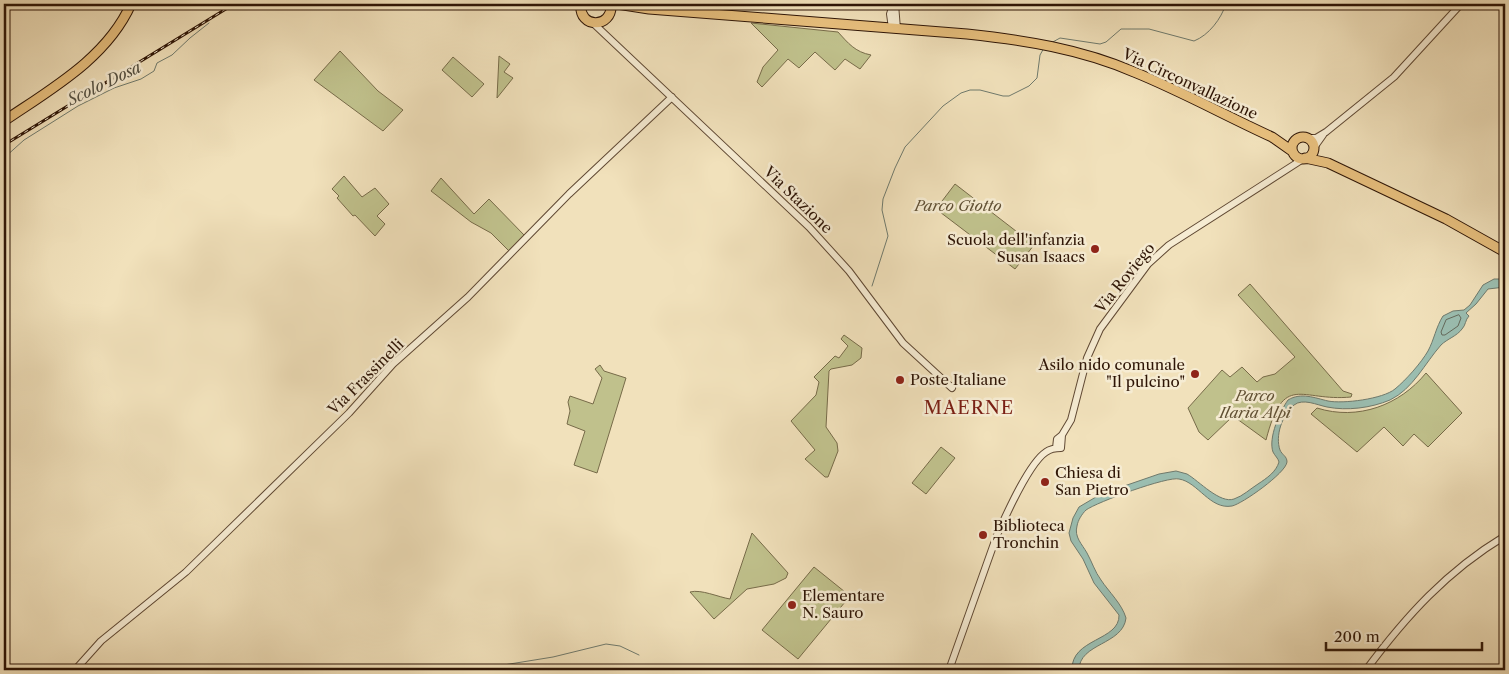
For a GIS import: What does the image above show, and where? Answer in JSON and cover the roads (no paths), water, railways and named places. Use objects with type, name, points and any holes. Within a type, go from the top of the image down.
[{"type":"main road","points":[[4,121],[90,59],[115,31],[131,4]]},
{"type":"main road","points":[[608,17],[611,4]]},
{"type":"main road","name":"Via Circonvallazione","points":[[617,4],[649,9],[1008,38],[1054,47],[1133,71],[1272,137],[1293,152]]},
{"type":"main road","points":[[579,5],[585,18],[593,23]]},
{"type":"main road","name":"Via Circonvallazione","points":[[593,23],[601,22],[627,9],[649,9]]},
{"type":"main road","name":"Via Circonvallazione","points":[[1272,137],[1303,138]]},
{"type":"main road","points":[[1304,158],[1310,155],[1313,149],[1312,143],[1303,138],[1292,145],[1293,152],[1297,157],[1328,163],[1446,219],[1505,252]]},
{"type":"main road","points":[[1313,149],[1328,163]]},
{"type":"street","points":[[880,27],[890,14],[894,4]]},
{"type":"street","points":[[894,4],[894,28]]},
{"type":"street","points":[[1303,138],[1316,138],[1326,132],[1394,77],[1460,4]]},
{"type":"street","points":[[890,14],[894,28]]},
{"type":"street","name":"Via Stazione","points":[[608,17],[606,29],[614,41]]},
{"type":"street","name":"Via Stazione","points":[[593,23],[809,227],[849,271],[903,343],[952,388]]},
{"type":"street","name":"Via Frassinelli","points":[[75,670],[101,641],[186,572],[349,413],[394,364],[468,297],[568,194],[672,97]]},
{"type":"street","points":[[1313,149],[1326,132]]},
{"type":"street","points":[[1290,167],[1293,152]]},
{"type":"street","name":"Via Roviego","points":[[948,670],[997,535],[1037,461],[1044,453],[1058,448],[1062,434],[1072,417],[1087,358],[1100,329],[1148,264],[1169,245],[1304,158]]},
{"type":"street","points":[[1366,670],[1425,599],[1459,567],[1505,536]]},
{"type":"water","points":[[1494,279],[1505,279],[1505,287],[1488,289],[1466,313],[1469,316],[1462,329],[1441,345],[1412,383],[1398,395],[1383,403],[1359,408],[1343,409],[1306,402],[1294,405],[1283,420],[1278,438],[1280,450],[1287,460],[1285,467],[1272,480],[1245,500],[1232,506],[1217,504],[1186,481],[1172,479],[1132,490],[1086,510],[1080,517],[1076,530],[1078,537],[1099,577],[1118,603],[1126,618],[1123,627],[1117,634],[1086,654],[1081,661],[1079,670],[1072,670],[1074,660],[1079,652],[1112,630],[1117,624],[1119,615],[1094,583],[1083,559],[1071,541],[1069,533],[1073,518],[1079,507],[1101,494],[1159,474],[1176,471],[1187,474],[1222,498],[1228,500],[1240,496],[1268,477],[1278,466],[1279,462],[1272,446],[1273,432],[1288,400],[1303,396],[1335,402],[1353,401],[1389,393],[1404,381],[1425,356],[1443,316],[1453,311],[1464,310],[1470,305],[1483,285]]},
{"type":"waterway","points":[[1051,43],[1060,38],[1100,44],[1106,42],[1121,29],[1149,29],[1194,41],[1205,35],[1214,26],[1226,4]]},
{"type":"waterway","name":"Scolo Dosa","points":[[4,158],[24,140],[78,106],[114,88],[141,79],[154,71],[157,63],[172,55],[209,23]]},
{"type":"waterway","points":[[872,286],[888,236],[882,210],[883,199],[905,147],[943,106],[961,93],[970,90],[980,90],[1009,96],[1029,86],[1037,78],[1040,55],[1044,48]]},
{"type":"waterway","points":[[479,670],[553,657],[606,644],[620,646],[639,655]]},
{"type":"railway","points":[[4,145],[234,4]]},
{"type":"place","name":"Scuola dell'infanzia Susan Isaacs","points":[[1095,249]]},
{"type":"place","name":"Asilo nido comunale \"Il pulcino\"","points":[[1195,374]]},
{"type":"place","name":"Poste Italiane","points":[[900,380]]},
{"type":"place","name":"Chiesa di San Pietro","points":[[1045,482]]},
{"type":"place","name":"Biblioteca Tronchin","points":[[983,535]]},
{"type":"place","name":"Elementare N. Sauro","points":[[792,605]]},
{"type":"district","name":"MAERNE","points":[[969,408]]},
{"type":"park label","name":"Parco Giotto","points":[[958,206]]},
{"type":"park label","name":"Parco Ilaria Alpi","points":[[1255,404]]}]
